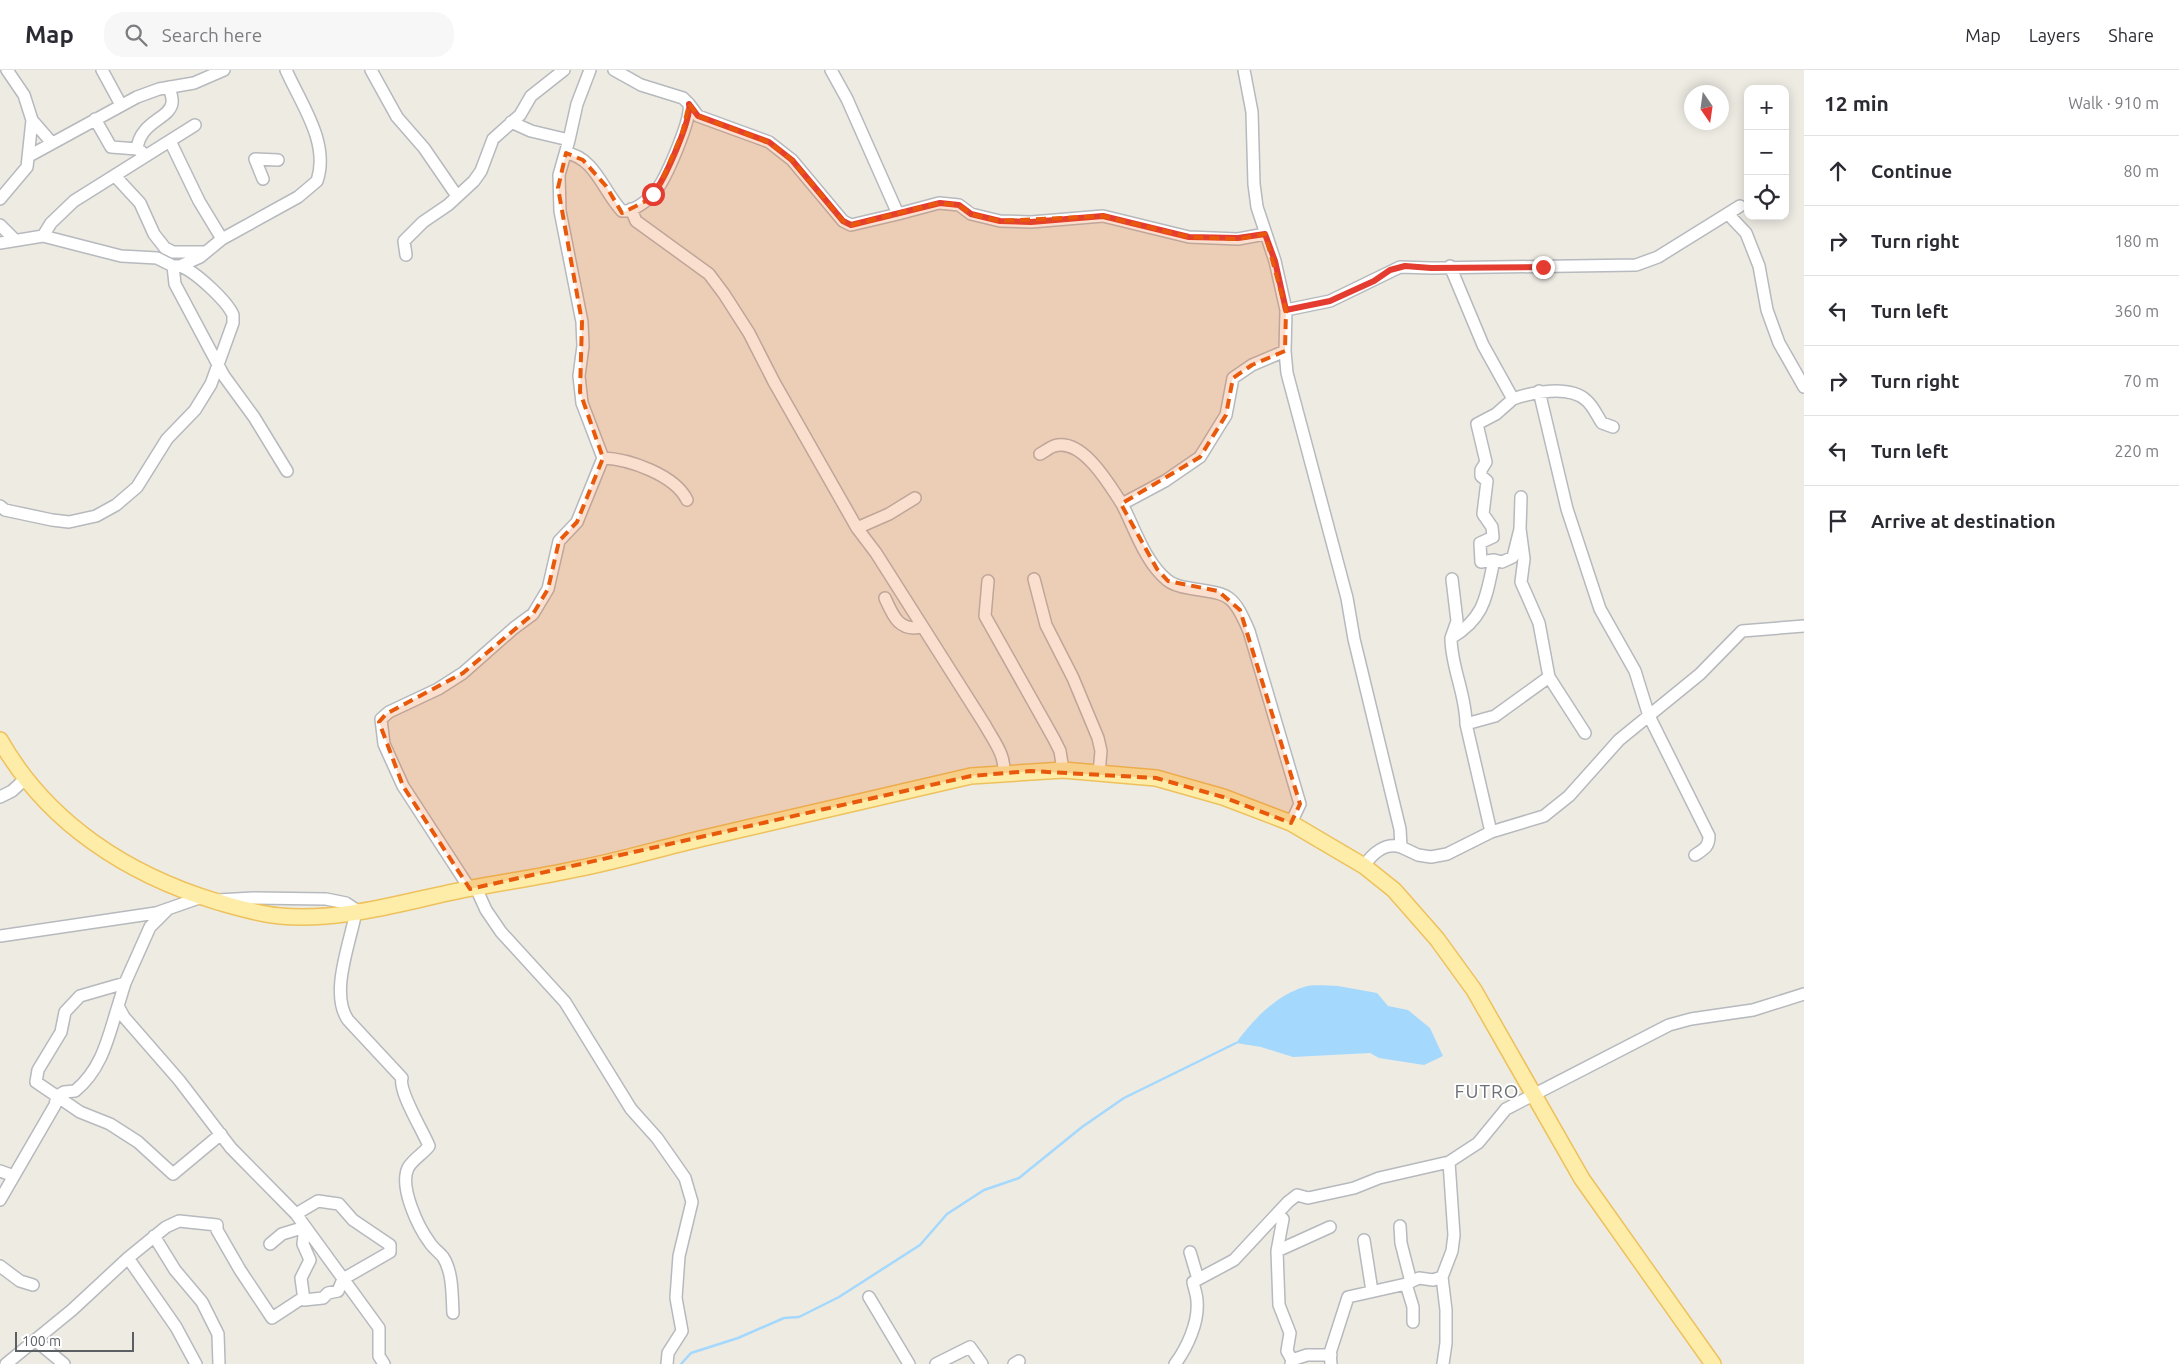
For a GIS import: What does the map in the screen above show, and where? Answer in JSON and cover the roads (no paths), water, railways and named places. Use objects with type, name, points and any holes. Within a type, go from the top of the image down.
[{"type":"main road","points":[[0,740],[26,778],[47,803],[86,839],[143,874],[207,898],[253,912],[282,916],[336,914],[392,906],[473,888],[578,869],[971,776],[1064,770],[1156,778],[1223,797],[1291,823],[1364,866],[1394,890],[1459,967],[1582,1179],[1713,1364]]},
{"type":"street","points":[[0,199],[23,172],[29,156],[32,120],[24,95],[7,70]]},
{"type":"street","points":[[102,70],[121,105]]},
{"type":"street","points":[[29,156],[121,105],[147,93],[194,82],[224,70]]},
{"type":"street","points":[[177,266],[193,261],[222,238],[298,197],[317,181],[320,158],[316,136],[286,70]]},
{"type":"street","points":[[371,70],[396,118],[424,148],[457,196]]},
{"type":"street","points":[[406,255],[404,241],[410,233],[457,196],[477,177],[492,139],[523,112],[531,96],[564,70]]},
{"type":"street","points":[[590,70],[577,104],[570,140],[560,169],[558,188],[564,235],[582,322],[583,346],[580,392],[588,423],[603,458],[577,522],[559,541],[548,589],[533,614],[514,628],[463,673],[438,689],[386,714],[379,722],[384,744],[403,786],[501,932],[565,1002],[631,1109],[662,1144],[688,1185],[692,1202],[679,1256],[676,1298],[682,1331],[668,1353],[667,1364]]},
{"type":"street","points":[[614,70],[651,90],[683,98],[698,116],[769,142],[792,160],[843,221],[851,225],[940,203],[959,205],[971,214],[1000,221],[1031,222],[1103,216],[1189,237],[1238,238],[1265,234]]},
{"type":"street","points":[[831,70],[847,99],[898,214]]},
{"type":"street","points":[[1244,70],[1252,112],[1254,184],[1265,234],[1275,261],[1286,310],[1285,351],[1300,426],[1347,598],[1376,739],[1395,806],[1401,848]]},
{"type":"street","points":[[141,152],[138,139],[146,127],[170,108],[172,102],[168,87]]},
{"type":"street","points":[[566,153],[576,155],[583,160],[606,186],[621,210],[631,209],[648,198],[662,181],[687,119],[689,104]]},
{"type":"street","points":[[95,119],[111,147],[141,152]]},
{"type":"street","points":[[32,120],[52,143]]},
{"type":"street","points":[[511,122],[531,131],[570,140]]},
{"type":"street","points":[[43,236],[51,223],[70,204],[115,176],[141,152],[170,141],[196,125]]},
{"type":"street","points":[[170,141],[199,200],[222,238]]},
{"type":"street","points":[[262,178],[255,159],[278,160]]},
{"type":"street","points":[[115,176],[140,203],[154,234],[165,248],[173,252],[206,252]]},
{"type":"street","points":[[1286,310],[1330,301],[1400,267],[1636,265],[1658,257],[1740,206]]},
{"type":"street","points":[[631,209],[636,221],[709,274],[724,294],[749,333],[774,382],[856,528],[876,553],[996,745],[1004,768],[1003,774]]},
{"type":"street","points":[[1728,214],[1746,233],[1759,266],[1767,310],[1779,343],[1804,387]]},
{"type":"street","points":[[0,225],[14,238]]},
{"type":"street","points":[[0,243],[14,238],[43,236],[121,256],[157,258],[177,266],[204,282],[233,313],[233,323],[210,384],[195,410],[167,439],[137,487],[112,508],[90,518],[60,522],[5,510],[0,506]]},
{"type":"street","points":[[177,266],[175,284],[217,363],[230,385],[259,425],[286,471]]},
{"type":"street","points":[[1450,266],[1483,345],[1513,399]]},
{"type":"street","points":[[1122,504],[1164,481],[1200,457],[1226,415],[1233,378],[1252,365],[1285,351]]},
{"type":"street","points":[[1539,391],[1545,408],[1567,509],[1600,610],[1635,671],[1649,716],[1709,836],[1709,843],[1705,849],[1695,855]]},
{"type":"street","points":[[1520,530],[1512,557],[1502,562],[1494,560],[1481,562],[1480,543],[1493,537],[1492,527],[1483,514],[1487,481],[1481,476],[1480,470],[1486,462],[1477,424],[1496,414],[1513,399],[1539,391],[1580,396],[1593,408],[1602,424],[1613,427]]},
{"type":"street","points":[[1040,454],[1054,446],[1064,445],[1083,452],[1122,504],[1157,569],[1168,581],[1182,587],[1218,591],[1235,603],[1240,610],[1249,631],[1300,804],[1291,823]]},
{"type":"street","points":[[603,458],[621,459],[644,468],[673,483],[681,490],[687,500]]},
{"type":"street","points":[[1521,497],[1520,530],[1524,559],[1521,582],[1539,624],[1549,677],[1585,733]]},
{"type":"street","points":[[856,528],[889,514],[915,498]]},
{"type":"street","points":[[1451,638],[1463,631],[1480,613],[1486,599],[1494,560]]},
{"type":"street","points":[[1034,579],[1046,624],[1098,738],[1101,751],[1098,773]]},
{"type":"street","points":[[1452,579],[1457,621],[1451,638],[1451,652],[1465,704],[1466,724],[1491,832]]},
{"type":"street","points":[[988,581],[985,616],[1054,739],[1060,751],[1064,770]]},
{"type":"street","points":[[885,598],[899,624],[910,628],[922,627]]},
{"type":"street","points":[[1364,866],[1390,845],[1418,855],[1436,856],[1460,849],[1491,832],[1536,819],[1558,806],[1619,740],[1715,660],[1742,632],[1804,626]]},
{"type":"street","points":[[1466,724],[1495,716],[1549,677]]},
{"type":"street","points":[[0,798],[12,791],[26,778]]},
{"type":"street","points":[[0,936],[167,910],[207,898]]},
{"type":"street","points":[[0,1200],[55,1105],[57,1096],[64,1092],[75,1091],[92,1074],[103,1055],[124,983],[150,927],[167,910]]},
{"type":"street","points":[[357,911],[344,963],[340,1004],[348,1020],[402,1078],[401,1087],[408,1105],[414,1112],[430,1146],[409,1166],[404,1184],[407,1197],[429,1243],[443,1257],[451,1280],[453,1313]]},
{"type":"street","points":[[124,983],[80,996],[65,1012],[61,1032],[38,1070],[36,1082],[80,1112],[110,1124],[138,1142],[173,1174],[221,1134]]},
{"type":"street","points":[[1175,1364],[1185,1347],[1195,1318],[1197,1301],[1193,1282],[1234,1260],[1288,1202],[1297,1196],[1308,1198],[1354,1188],[1379,1178],[1449,1162],[1478,1143],[1506,1109],[1670,1025],[1691,1019],[1753,1010],[1804,994]]},
{"type":"street","points":[[118,1006],[124,1017],[179,1080],[231,1148],[296,1214],[379,1328],[379,1356],[384,1364]]},
{"type":"street","points":[[1443,1364],[1446,1343],[1446,1310],[1442,1277],[1452,1251],[1454,1235],[1449,1162]]},
{"type":"street","points":[[0,1171],[14,1176]]},
{"type":"street","points":[[296,1214],[318,1201],[339,1204],[353,1220],[390,1245],[390,1252],[344,1280],[338,1291],[328,1293],[323,1298],[304,1300],[301,1278],[310,1260],[303,1244],[305,1227]]},
{"type":"street","points":[[1284,1219],[1277,1251],[1279,1305],[1290,1333],[1288,1351],[1291,1362],[1307,1355],[1331,1359],[1348,1297],[1409,1283],[1419,1278],[1433,1280],[1442,1277]]},
{"type":"street","points":[[6,1364],[72,1310],[166,1226],[180,1221],[217,1225],[217,1230],[240,1270],[272,1318],[304,1297]]},
{"type":"street","points":[[1400,1226],[1401,1243],[1413,1307],[1413,1322]]},
{"type":"street","points":[[270,1244],[282,1234],[305,1227]]},
{"type":"street","points":[[1277,1251],[1330,1227]]},
{"type":"street","points":[[154,1236],[175,1270],[205,1308],[218,1334],[219,1364]]},
{"type":"street","points":[[1364,1240],[1372,1291]]},
{"type":"street","points":[[1190,1252],[1198,1279]]},
{"type":"street","points":[[128,1258],[176,1327],[196,1364]]},
{"type":"street","points":[[0,1266],[20,1281],[33,1285]]},
{"type":"street","points":[[869,1297],[909,1364]]},
{"type":"street","points":[[35,1340],[64,1364]]},
{"type":"street","points":[[936,1364],[970,1347],[982,1364]]},
{"type":"water","points":[[1308,986],[1338,986],[1377,993],[1388,1006],[1408,1010],[1430,1028],[1443,1056],[1424,1065],[1379,1058],[1370,1053],[1293,1057],[1261,1047],[1236,1043],[1257,1018],[1284,996]]},
{"type":"waterway","points":[[681,1364],[691,1353],[738,1338],[784,1318],[799,1317],[839,1297],[920,1245],[947,1214],[984,1190],[1019,1178],[1082,1127],[1124,1098],[1236,1043]]},
{"type":"district","name":"FUTRO","points":[[1487,1091]]}]
